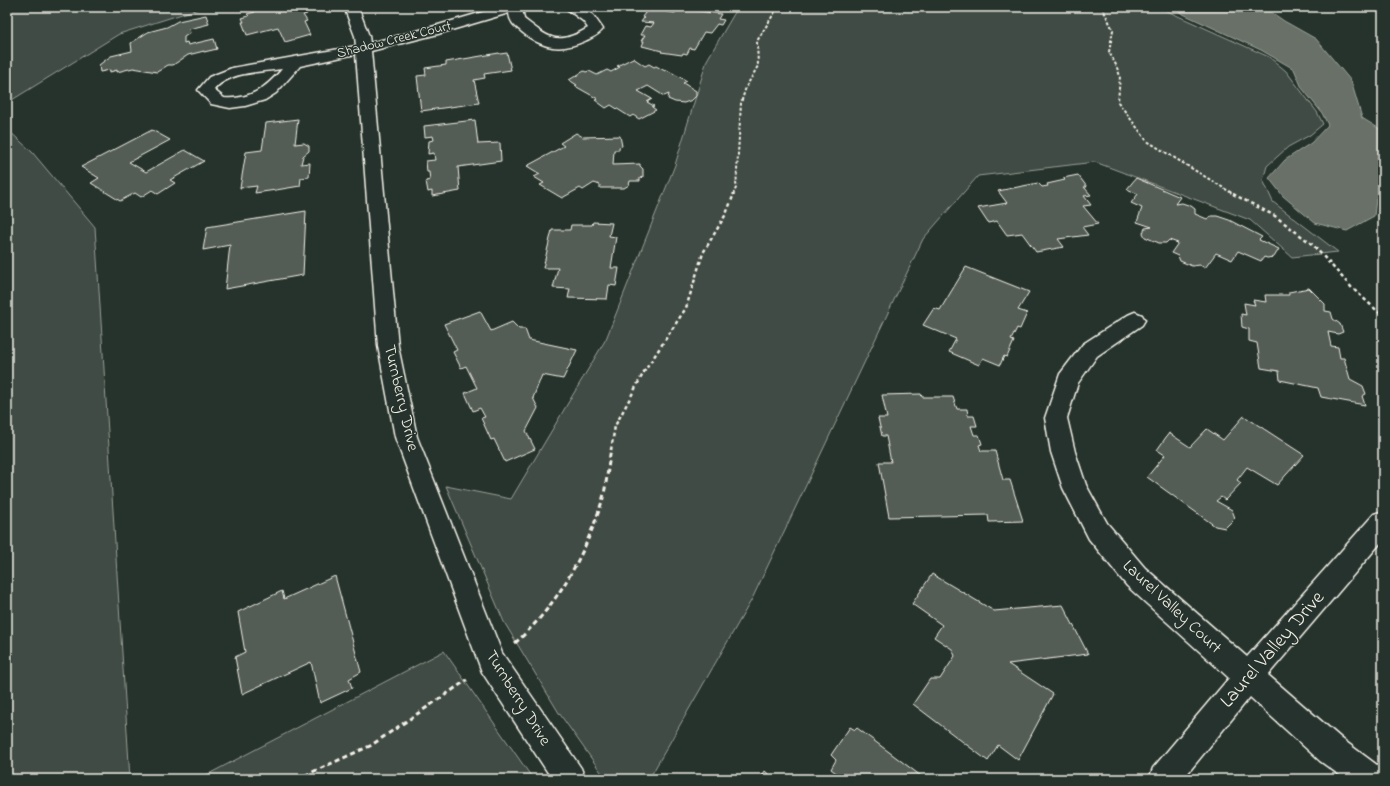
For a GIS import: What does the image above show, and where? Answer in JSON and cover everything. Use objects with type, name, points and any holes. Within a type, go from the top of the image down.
[{"type":"street","name":"Turnberry Drive","points":[[351,7],[362,36],[388,346],[406,437],[492,662],[570,779]]},
{"type":"street","name":"Shadow Creek Court","points":[[295,62],[272,90],[262,97],[232,103],[217,101],[206,90],[214,80],[237,71],[363,49],[448,28],[515,7],[517,21],[543,40],[566,43],[583,37],[596,29],[588,18],[571,7]]},
{"type":"street","name":"Laurel Valley Court","points":[[1135,320],[1090,350],[1068,380],[1056,418],[1062,452],[1075,488],[1098,531],[1136,577],[1331,750],[1370,779]]},
{"type":"street","name":"Laurel Valley Drive","points":[[1164,779],[1248,677],[1383,522]]},
{"type":"path","points":[[297,779],[370,746],[492,662],[529,631],[554,599],[583,553],[603,497],[615,426],[644,372],[686,308],[704,253],[726,214],[736,188],[741,103],[746,87],[758,66],[757,41],[778,7]]},
{"type":"path","points":[[1102,7],[1113,30],[1108,52],[1117,65],[1121,82],[1118,102],[1147,141],[1220,187],[1275,216],[1313,245],[1352,288],[1383,316]]},
{"type":"shaded area","points":[[7,7],[204,7],[119,34],[7,103]]},
{"type":"shaded area","points":[[738,7],[1158,7],[1269,57],[1286,71],[1317,112],[1323,124],[1310,135],[1288,147],[1267,166],[1263,180],[1273,202],[1338,252],[1292,257],[1250,220],[1095,162],[978,176],[923,239],[752,599],[649,779],[606,779],[559,713],[504,622],[446,486],[511,499],[606,339],[675,165],[707,60]]},
{"type":"shaded area","points":[[1174,7],[1264,7],[1284,21],[1316,39],[1351,81],[1362,118],[1383,131],[1383,201],[1376,199],[1374,216],[1347,231],[1315,223],[1283,196],[1269,178],[1285,160],[1311,143],[1328,125],[1322,113],[1302,88],[1294,69],[1261,50],[1181,13]]},
{"type":"shaded area","points":[[7,129],[32,152],[95,227],[130,779],[7,779]]},
{"type":"shaded area","points":[[444,651],[533,779],[199,779]]},
{"type":"building","points":[[253,7],[308,7],[304,8],[307,14],[303,15],[307,21],[304,22],[310,35],[285,42],[278,27],[247,35],[242,18],[249,16],[247,14],[255,12]]},
{"type":"building","points":[[678,8],[721,14],[718,19],[724,20],[721,25],[717,24],[710,33],[704,32],[694,49],[690,48],[687,54],[683,53],[682,55],[661,52],[662,51],[642,46],[644,41],[641,41],[645,35],[640,35],[645,26],[651,27],[654,23],[641,22],[644,18],[642,17],[648,9],[675,13]]},
{"type":"building","points":[[206,15],[209,24],[189,29],[190,33],[184,37],[184,43],[187,42],[188,45],[214,39],[217,49],[188,55],[173,65],[168,65],[157,72],[133,68],[117,72],[117,70],[110,72],[110,70],[100,72],[99,65],[111,56],[132,51],[131,43],[148,32],[167,27],[178,21]]},
{"type":"building","points":[[507,53],[511,70],[484,74],[485,78],[474,80],[479,103],[421,111],[417,76],[426,75],[425,68],[446,65],[446,62]]},
{"type":"building","points":[[633,58],[645,66],[649,64],[654,67],[656,66],[687,81],[683,83],[696,91],[696,96],[692,100],[684,103],[675,102],[668,99],[669,94],[664,96],[648,86],[638,91],[652,99],[647,102],[654,106],[652,107],[656,110],[639,119],[633,115],[630,117],[611,105],[606,108],[595,100],[598,99],[575,86],[577,85],[569,80],[584,71],[589,71],[597,75],[607,70],[611,72],[620,67],[617,66]]},
{"type":"building","points":[[298,119],[295,144],[304,143],[309,146],[309,151],[303,156],[301,164],[310,163],[309,177],[301,178],[300,186],[276,190],[255,193],[257,186],[240,188],[246,152],[262,150],[266,123]]},
{"type":"building","points":[[475,120],[478,144],[500,143],[501,161],[458,167],[460,191],[432,196],[432,191],[428,192],[426,181],[430,180],[429,172],[427,172],[426,161],[435,160],[434,153],[428,154],[429,141],[434,140],[433,136],[425,137],[424,126]]},
{"type":"building","points":[[152,130],[170,140],[129,162],[146,172],[185,150],[204,161],[170,180],[175,183],[158,194],[152,190],[141,197],[135,193],[120,201],[91,183],[99,178],[81,167]]},
{"type":"building","points":[[576,133],[583,137],[620,136],[622,146],[619,147],[619,150],[614,150],[613,165],[640,164],[643,169],[643,177],[640,178],[640,181],[630,181],[629,185],[624,188],[600,188],[600,185],[594,183],[583,190],[580,188],[562,198],[540,185],[544,183],[534,177],[540,174],[527,166],[564,146],[560,143]]},
{"type":"building","points":[[1078,175],[1087,187],[1084,187],[1091,195],[1084,196],[1091,205],[1083,206],[1098,224],[1082,227],[1088,235],[1058,239],[1064,247],[1036,252],[1022,233],[1007,235],[997,221],[988,223],[978,208],[1007,203],[998,191],[1038,183],[1042,187],[1048,186],[1047,184],[1065,180],[1063,178]]},
{"type":"building","points":[[1136,178],[1180,197],[1175,204],[1182,203],[1191,206],[1195,209],[1195,214],[1207,219],[1211,216],[1217,216],[1229,220],[1262,237],[1259,240],[1279,249],[1274,257],[1264,257],[1261,261],[1238,251],[1232,260],[1216,253],[1205,268],[1200,265],[1192,266],[1180,261],[1178,256],[1171,253],[1178,243],[1169,240],[1166,243],[1159,243],[1145,237],[1143,233],[1145,228],[1152,227],[1137,222],[1142,208],[1131,203],[1138,194],[1127,189]]},
{"type":"building","points":[[306,211],[303,275],[225,289],[230,245],[203,250],[207,227]]},
{"type":"building","points":[[593,222],[612,223],[609,236],[616,237],[611,268],[619,268],[616,286],[609,285],[607,299],[568,298],[570,289],[553,288],[558,268],[543,268],[552,230],[570,230],[571,225],[592,225]]},
{"type":"building","points":[[966,267],[1029,292],[1018,310],[1027,313],[1020,329],[1017,328],[1011,340],[1014,341],[1007,357],[1004,356],[1000,365],[983,358],[979,365],[949,352],[956,339],[923,325],[934,308],[940,310]]},
{"type":"building","points":[[1309,288],[1325,304],[1325,311],[1331,312],[1333,319],[1340,324],[1343,332],[1338,334],[1328,332],[1331,346],[1338,347],[1340,358],[1344,358],[1350,379],[1363,386],[1366,394],[1362,396],[1365,405],[1321,397],[1318,388],[1280,380],[1279,371],[1261,368],[1257,343],[1249,341],[1249,329],[1242,327],[1241,314],[1246,315],[1244,303],[1255,305],[1253,300],[1266,302],[1265,295],[1289,295],[1289,292]]},
{"type":"building","points":[[480,311],[491,331],[512,322],[519,329],[525,329],[529,340],[577,350],[563,379],[542,375],[533,398],[538,408],[526,431],[535,449],[505,462],[494,439],[491,440],[481,418],[485,417],[480,408],[473,411],[465,393],[477,388],[466,366],[461,368],[453,352],[457,350],[444,324]]},
{"type":"building","points":[[921,394],[922,397],[953,397],[957,409],[967,409],[968,416],[974,416],[977,426],[971,426],[974,435],[979,435],[982,444],[979,445],[981,451],[995,451],[1003,480],[1010,480],[1023,521],[989,522],[988,515],[889,517],[879,462],[891,462],[886,436],[882,436],[878,418],[887,418],[882,395]]},
{"type":"building","points":[[1244,416],[1304,455],[1277,485],[1247,467],[1237,480],[1241,483],[1225,500],[1221,497],[1216,501],[1232,510],[1235,518],[1225,528],[1215,526],[1147,477],[1165,455],[1157,450],[1169,433],[1190,447],[1207,429],[1223,440]]},
{"type":"building","points":[[932,574],[994,611],[1063,605],[1088,654],[1008,664],[1053,694],[1018,760],[998,745],[988,761],[913,704],[930,679],[940,679],[955,656],[952,649],[934,637],[942,625],[912,604]]},
{"type":"building","points":[[335,576],[361,672],[349,679],[352,688],[320,703],[311,662],[242,694],[235,657],[245,652],[238,612],[282,591],[284,599]]},
{"type":"building","points":[[850,727],[855,730],[857,728],[925,779],[844,779],[831,769],[836,760],[831,755]]},
{"type":"building","points":[[765,771],[774,779],[760,779]]}]
